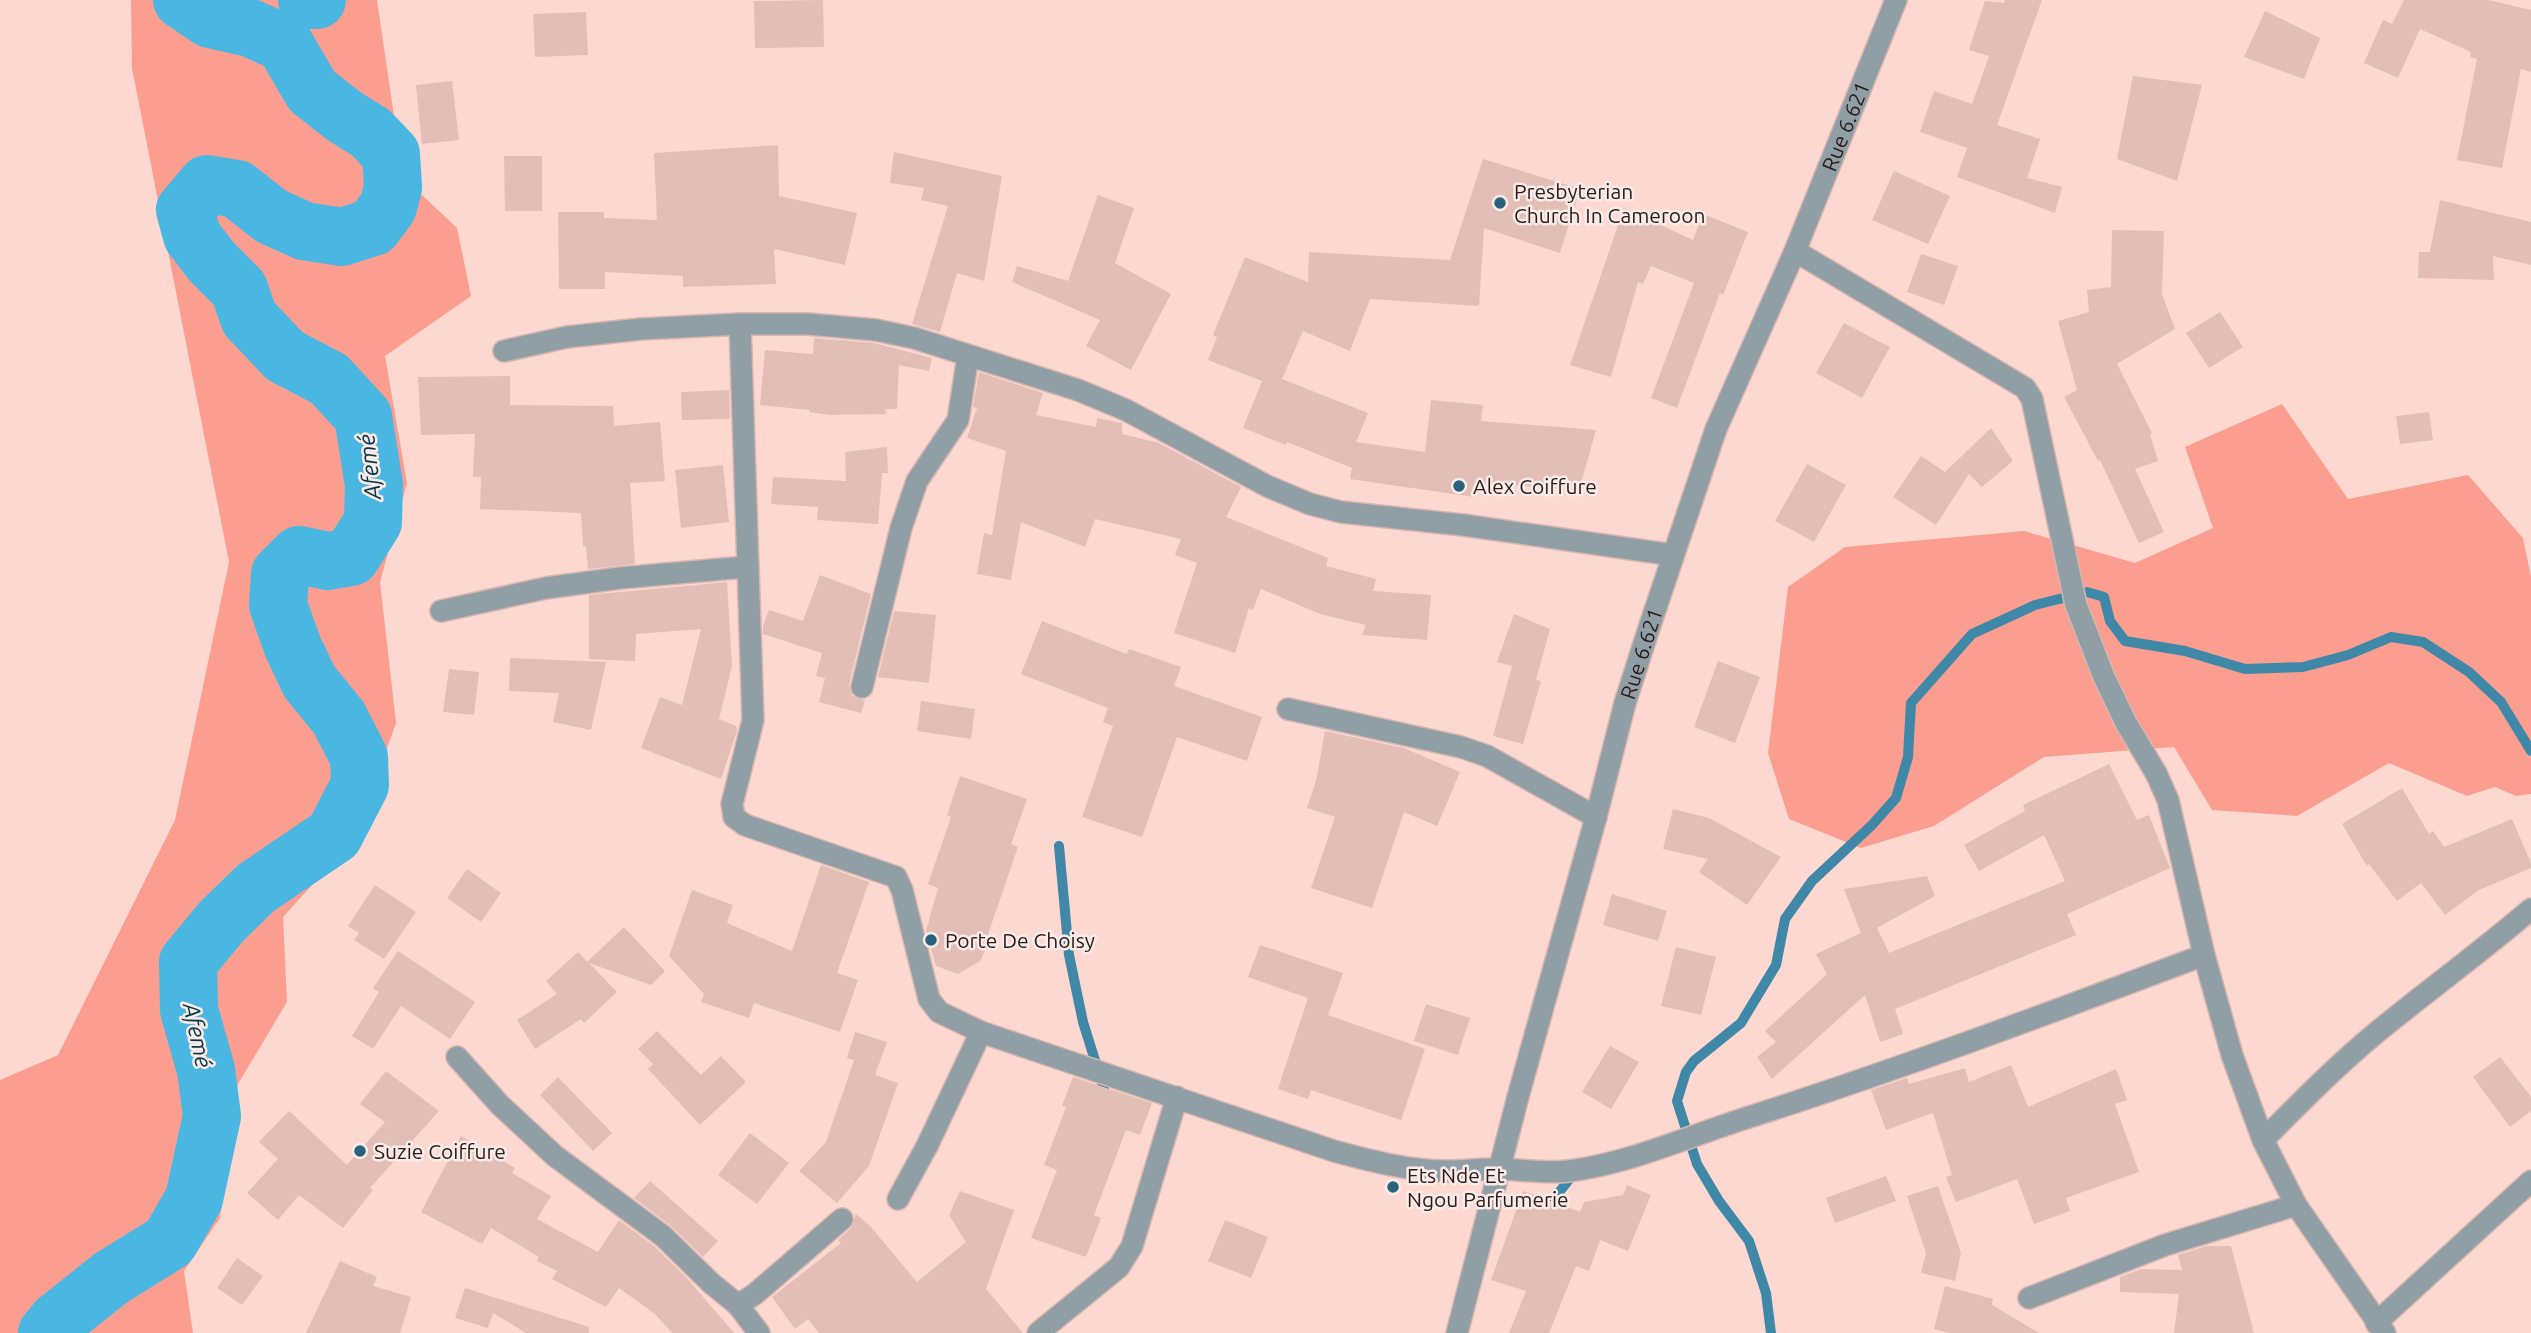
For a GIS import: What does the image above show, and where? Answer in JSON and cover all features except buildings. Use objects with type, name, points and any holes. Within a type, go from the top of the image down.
[{"type":"street","name":"Rue 6.621","points":[[1457,1333],[1498,1169],[1597,817],[1625,704],[1673,555],[1716,429],[1795,251],[1896,0]]},
{"type":"street","points":[[1795,251],[2025,388],[2032,399],[2076,605],[2104,677],[2168,800],[2204,955],[2232,1055],[2263,1140],[2296,1205],[2381,1328],[2531,1181]]},
{"type":"street","points":[[740,324],[753,720],[732,804],[734,817],[746,825],[896,877],[902,890],[929,999],[939,1012],[981,1032],[1334,1152],[1374,1162],[1447,1171],[1568,1171],[1641,1155],[1995,1033],[2204,955]]},
{"type":"street","points":[[504,351],[567,337],[641,329],[808,324],[876,330],[914,338],[1090,395],[1126,410],[1267,486],[1341,512],[1463,525],[1673,555]]},
{"type":"street","points":[[862,687],[901,528],[917,481],[958,420],[968,356]]},
{"type":"street","points":[[441,611],[546,588],[620,578],[747,567]]},
{"type":"street","points":[[1288,709],[1461,747],[1488,756],[1597,817]]},
{"type":"street","points":[[2263,1140],[2331,1072],[2377,1032],[2482,951],[2531,909]]},
{"type":"street","points":[[898,1199],[927,1146],[981,1032]]},
{"type":"street","points":[[457,1057],[500,1105],[555,1156],[663,1237],[738,1305],[760,1333]]},
{"type":"street","points":[[1038,1333],[1119,1267],[1132,1246],[1177,1097]]},
{"type":"street","points":[[2029,1298],[2165,1245],[2296,1205]]},
{"type":"street","points":[[738,1305],[755,1294],[842,1219]]},
{"type":"shaded area","points":[[131,0],[377,0],[403,177],[457,228],[471,296],[385,356],[407,483],[380,582],[396,723],[355,838],[283,917],[287,1002],[235,1089],[220,1218],[184,1271],[193,1333],[0,1333],[0,1080],[58,1055],[175,820],[229,562],[132,68]]},
{"type":"shaded area","points":[[2282,404],[2348,499],[2468,475],[2523,538],[2531,577],[2531,794],[2516,796],[2495,787],[2467,796],[2389,763],[2297,816],[2212,810],[2174,747],[2044,757],[1934,826],[1861,848],[1789,819],[1768,753],[1788,587],[1845,547],[2024,531],[2135,563],[2213,528],[2185,447]]},
{"type":"waterway","name":"Afemé","points":[[47,1333],[57,1321],[111,1278],[169,1242],[194,1199],[212,1116],[206,1070],[189,1010],[188,962],[222,921],[256,888],[334,835],[360,785],[359,757],[339,718],[309,681],[278,605],[280,574],[299,555],[328,561],[351,557],[373,522],[374,485],[363,416],[329,379],[285,356],[249,318],[239,289],[212,262],[192,236],[185,210],[207,184],[237,189],[271,216],[304,231],[342,237],[373,227],[388,207],[393,187],[391,154],[371,133],[312,91],[284,43],[250,28],[210,19],[182,0]]},
{"type":"waterway","name":"Afemé","points":[[307,0],[317,0]]},
{"type":"waterway","points":[[1771,1333],[1766,1293],[1749,1241],[1719,1201],[1697,1164],[1677,1101],[1686,1072],[1694,1061],[1741,1023],[1776,965],[1785,919],[1812,881],[1872,825],[1896,798],[1908,757],[1911,703],[1972,634],[2035,605],[2087,592],[2104,597],[2110,621],[2125,641],[2185,651],[2245,669],[2303,667],[2348,655],[2391,637],[2423,642],[2469,672],[2501,702],[2531,751]]},
{"type":"waterway","points":[[1059,846],[1069,955],[1083,1022],[1107,1099]]},
{"type":"waterway","points":[[1544,1211],[1572,1176]]},
{"type":"place","name":"Presbyterian Church In Cameroon","points":[[1500,203]]},
{"type":"place","name":"Alex Coiffure","points":[[1459,486]]},
{"type":"place","name":"Porte De Choisy","points":[[931,940]]},
{"type":"place","name":"Suzie Coiffure","points":[[360,1151]]},
{"type":"place","name":"Ets Nde Et Ngou Parfumerie","points":[[1393,1187]]}]
